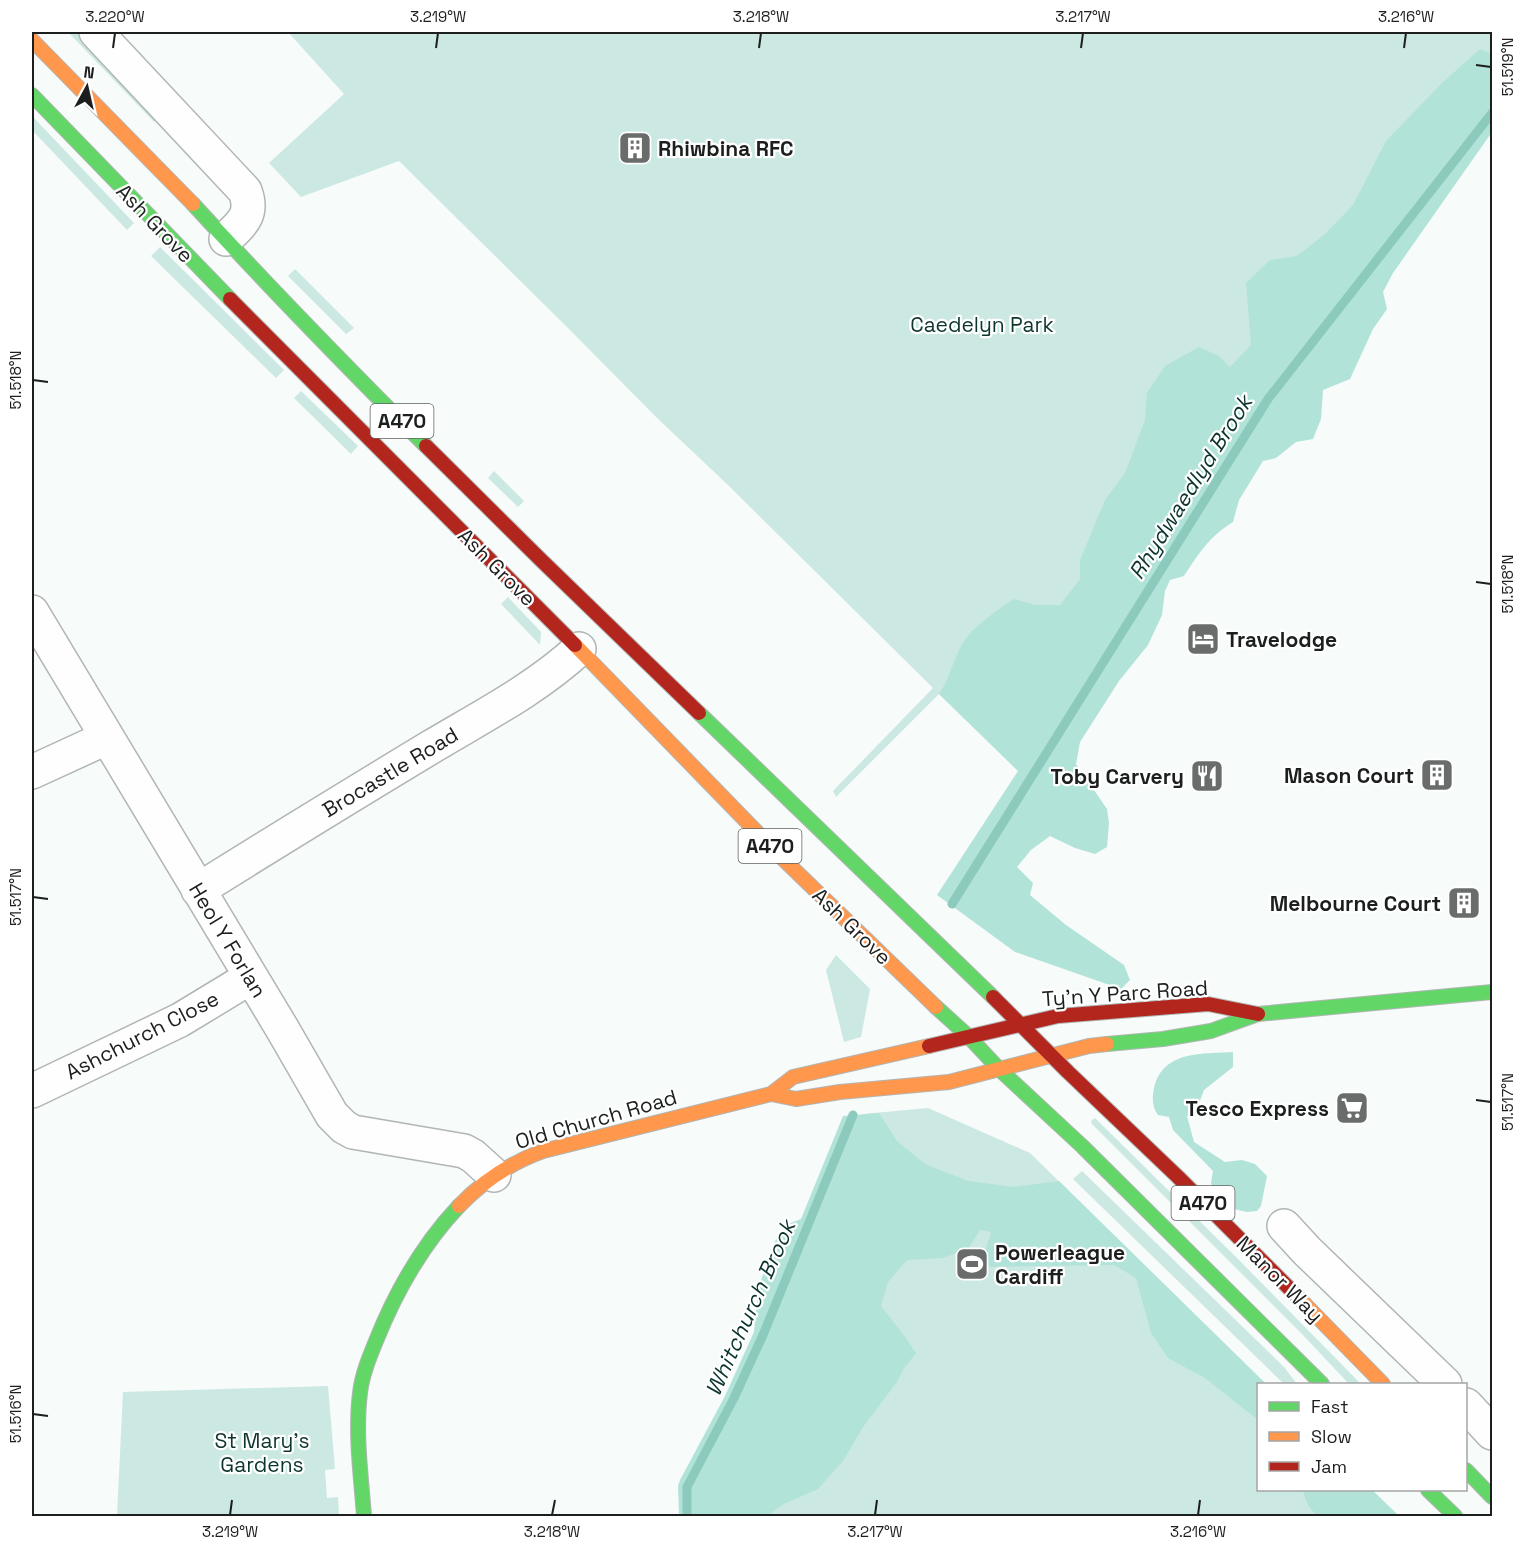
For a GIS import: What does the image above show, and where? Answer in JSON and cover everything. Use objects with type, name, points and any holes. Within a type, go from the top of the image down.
[{"type":"main road","name":"Ash Grove","points":[[32,40],[173,182],[337,357],[541,560],[1021,1024]]},
{"type":"main road","name":"Ash Grove","points":[[32,94],[172,241],[579,649],[779,855],[925,998],[968,1036]]},
{"type":"main road","name":"Ty'n Y Parc Road","points":[[1025,1063],[1089,1046],[1163,1039],[1211,1031],[1258,1014],[1492,992]]},
{"type":"main road","name":"Ty'n Y Parc Road","points":[[996,1030],[1058,1016],[1208,1004],[1258,1014]]},
{"type":"main road","name":"Manor Way","points":[[1021,1024],[1050,1056],[1148,1148],[1382,1383]]},
{"type":"main road","name":"Old Church Road","points":[[364,1516],[358,1414],[360,1391],[383,1321],[399,1287],[428,1243],[471,1194],[494,1175],[521,1159],[547,1150],[771,1094],[793,1077],[996,1030]]},
{"type":"main road","name":"A470","points":[[968,1036],[999,1069],[1091,1154],[1321,1383]]},
{"type":"main road","name":"Old Church Road","points":[[771,1094],[796,1099],[840,1092],[949,1082],[1025,1063]]},
{"type":"main road","points":[[1467,1471],[1492,1497]]},
{"type":"main road","points":[[1429,1491],[1455,1516]]},
{"type":"street","name":"Ash Grove","points":[[96,32],[245,190],[249,205],[246,216],[226,238]]},
{"type":"street","name":"Heol Y Forlan","points":[[32,612],[332,1115],[353,1132],[464,1151],[494,1175]]},
{"type":"street","name":"Brocastle Road","points":[[198,890],[512,698],[555,670],[579,649]]},
{"type":"street","points":[[32,772],[106,738]]},
{"type":"street","name":"Ashchurch Close","points":[[32,1091],[180,1020],[251,977]]},
{"type":"street","name":"Manor Way","points":[[1284,1226],[1444,1383]]},
{"type":"street","points":[[1467,1407],[1492,1433]]},
{"type":"green space","points":[[68,32],[81,32],[160,117],[154,122]]},
{"type":"green space","name":"Caedelyn Park","points":[[288,32],[1492,32],[1492,129],[1180,554],[1039,791],[939,694],[836,797],[833,791],[933,688],[399,161],[301,197],[269,163],[344,94]]},
{"type":"green space","points":[[1480,49],[1492,54],[1492,132],[1393,273],[1383,292],[1387,309],[1373,329],[1350,379],[1323,390],[1321,419],[1313,439],[1296,442],[1276,458],[1263,461],[1239,500],[1233,522],[1211,540],[1184,576],[1170,580],[1165,591],[1162,615],[1148,645],[1119,681],[1080,742],[1076,764],[1107,809],[1109,823],[1107,847],[1095,854],[1075,848],[1050,836],[1031,850],[1017,867],[1033,883],[1030,895],[1066,925],[1124,965],[1130,980],[1121,989],[1015,952],[937,895],[1018,771],[939,694],[962,645],[976,628],[1014,599],[1035,605],[1060,605],[1080,579],[1080,560],[1105,500],[1125,473],[1145,420],[1147,393],[1165,366],[1199,347],[1219,356],[1230,367],[1251,345],[1246,283],[1270,260],[1297,256],[1325,234],[1353,205],[1386,141],[1443,82]]},
{"type":"green space","points":[[34,118],[134,223],[127,230],[32,130]]},
{"type":"green space","points":[[160,247],[284,370],[276,378],[151,256]]},
{"type":"green space","points":[[295,269],[354,328],[346,334],[288,276]]},
{"type":"green space","points":[[301,391],[358,446],[351,454],[294,398]]},
{"type":"green space","points":[[494,471],[524,501],[518,507],[488,478]]},
{"type":"green space","points":[[508,597],[541,632],[540,645],[501,604]]},
{"type":"green space","points":[[836,955],[870,989],[861,1037],[844,1042],[826,970]]},
{"type":"green space","points":[[1233,1052],[1233,1067],[1204,1090],[1196,1111],[1187,1116],[1194,1142],[1225,1162],[1242,1160],[1255,1164],[1267,1176],[1261,1206],[1257,1211],[1247,1212],[1230,1208],[1214,1193],[1211,1183],[1213,1171],[1173,1130],[1169,1117],[1158,1115],[1153,1102],[1154,1088],[1159,1076],[1175,1060],[1197,1054]]},
{"type":"green space","name":"Powerleague Cardiff","points":[[928,1108],[1030,1153],[1265,1383],[1257,1383],[1257,1491],[1373,1491],[1399,1516],[696,1516],[863,1114]]},
{"type":"green space","points":[[879,1113],[897,1141],[925,1164],[968,1181],[1014,1187],[1059,1181],[1265,1383],[1257,1383],[1257,1419],[1205,1378],[1168,1358],[1151,1333],[1136,1278],[1114,1265],[989,1267],[984,1255],[991,1232],[980,1230],[968,1249],[943,1258],[907,1260],[888,1282],[881,1306],[916,1353],[863,1427],[843,1461],[818,1489],[784,1504],[767,1516],[679,1516],[678,1486],[680,1480],[725,1396],[754,1332],[758,1291],[776,1239],[786,1225],[801,1219],[843,1116]]},
{"type":"green space","points":[[1095,1118],[1360,1383],[1348,1383],[1091,1121]]},
{"type":"green space","points":[[1082,1171],[1284,1367],[1296,1383],[1283,1383],[1073,1179]]},
{"type":"green space","name":"St Mary's Gardens","points":[[328,1386],[335,1469],[325,1470],[327,1498],[338,1497],[339,1516],[117,1516],[123,1392]]},
{"type":"green space","points":[[1303,1491],[1373,1491],[1399,1516],[1319,1516],[1313,1512]]},
{"type":"waterway","name":"Rhydwaedlyd Brook","points":[[952,904],[1268,399],[1492,113]]},
{"type":"waterway","name":"Whitchurch Brook","points":[[687,1516],[687,1487],[734,1398],[763,1335],[853,1115]]},
{"type":"traffic: fast","points":[[32,95],[230,299]]},
{"type":"traffic: fast","points":[[193,204],[250,266],[426,446]]},
{"type":"traffic: fast","points":[[699,713],[993,997]]},
{"type":"traffic: fast","points":[[1107,1044],[1163,1039],[1211,1031],[1258,1014],[1492,992]]},
{"type":"traffic: fast","points":[[936,1007],[1082,1146],[1321,1383]]},
{"type":"traffic: fast","points":[[364,1516],[358,1424],[364,1373],[384,1322],[411,1269],[433,1237],[459,1206]]},
{"type":"traffic: fast","points":[[1467,1471],[1492,1497]]},
{"type":"traffic: fast","points":[[1429,1491],[1455,1516]]},
{"type":"traffic: slow","points":[[32,40],[193,204]]},
{"type":"traffic: slow","points":[[575,645],[779,855],[936,1007]]},
{"type":"traffic: slow","points":[[771,1094],[796,1099],[840,1092],[949,1082],[1089,1046],[1107,1044]]},
{"type":"traffic: slow","points":[[459,1206],[498,1174],[519,1161],[543,1151],[771,1094],[793,1077],[929,1046]]},
{"type":"traffic: slow","points":[[1289,1288],[1382,1383]]},
{"type":"traffic: jam","points":[[230,299],[575,645]]},
{"type":"traffic: jam","points":[[426,446],[699,713]]},
{"type":"traffic: jam","points":[[993,997],[1289,1288]]},
{"type":"traffic: jam","points":[[929,1046],[1058,1016],[1208,1004],[1258,1014]]},
{"type":"place","name":"Rhiwbina RFC","points":[[635,148]]},
{"type":"place","name":"Travelodge","points":[[1203,639]]},
{"type":"place","name":"Mason Court","points":[[1437,775]]},
{"type":"place","name":"Toby Carvery","points":[[1207,776]]},
{"type":"place","name":"Melbourne Court","points":[[1464,903]]},
{"type":"place","name":"Tesco Express","points":[[1352,1108]]},
{"type":"place","name":"Powerleague Cardiff","points":[[972,1264]]}]
